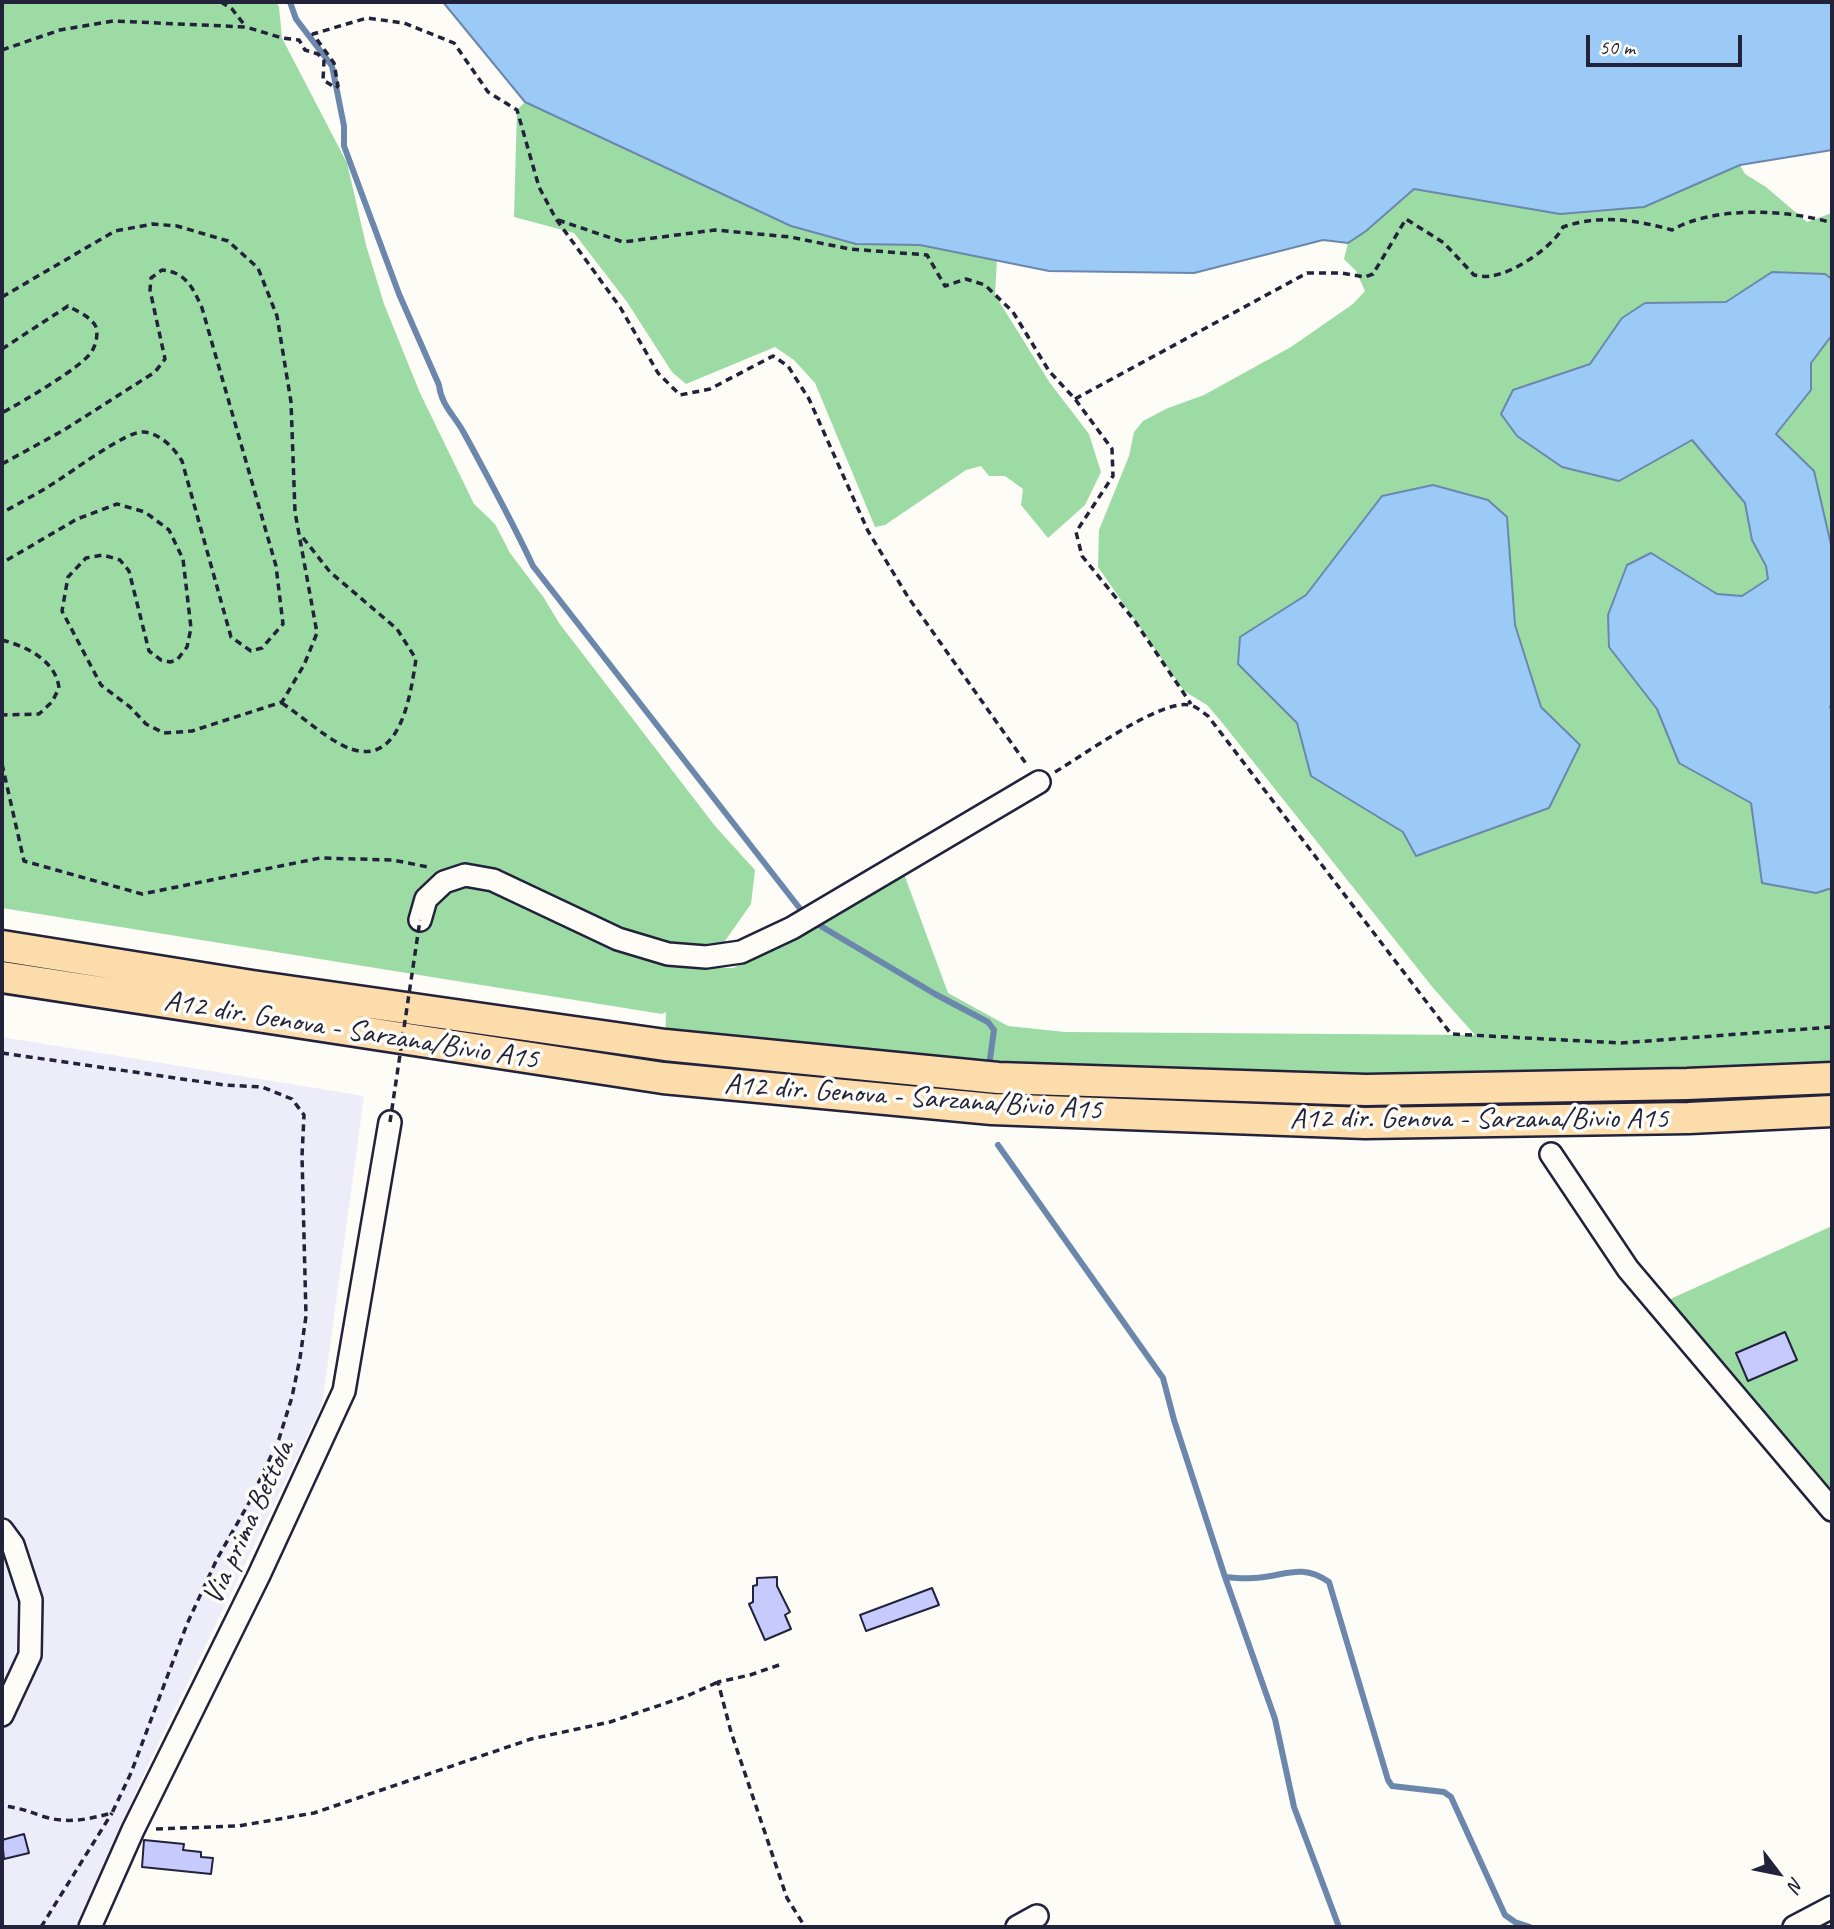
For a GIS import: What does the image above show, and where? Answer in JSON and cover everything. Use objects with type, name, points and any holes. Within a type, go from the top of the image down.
[{"type":"highway","points":[[2,946],[252,986],[665,1045],[998,1077],[1366,1090],[1687,1084],[1832,1078]]},
{"type":"highway","name":"A12 dir. Genova - Sarzana/Bivio A15","points":[[2,978],[663,1078],[992,1109],[1365,1123],[1689,1118],[1832,1111]]},
{"type":"street","points":[[420,920],[426,899],[444,882],[465,875],[493,880],[618,939],[668,954],[706,957],[741,952],[792,928],[1039,782]]},
{"type":"street","name":"Via prima Bettola","points":[[90,1927],[133,1830],[259,1575],[344,1391],[390,1122]]},
{"type":"street","points":[[1550,1154],[1628,1269],[1832,1510]]},
{"type":"street","points":[[2,1530],[13,1545],[31,1600],[30,1655],[2,1714]]},
{"type":"street","points":[[1794,1927],[1832,1908]]},
{"type":"street","points":[[1017,1927],[1037,1916]]},
{"type":"path","points":[[221,2],[232,9],[246,27]]},
{"type":"path","points":[[2,50],[60,30],[113,21],[246,27],[282,38],[299,40],[305,50],[318,54],[324,61],[323,80],[336,88],[338,86],[334,63],[313,34],[367,18],[404,23],[454,43],[488,92],[517,110],[539,187],[556,219],[620,307],[658,373],[680,395],[710,388],[773,356],[788,366],[808,400],[868,531],[908,597],[1039,782],[1158,710],[1191,705]]},
{"type":"path","points":[[1075,399],[1307,273],[1342,273],[1366,277],[1373,274],[1406,219],[1444,243],[1474,275],[1490,276],[1512,270],[1558,237],[1563,227],[1582,220],[1636,220],[1672,230],[1690,220],[1758,211],[1810,216],[1832,223]]},
{"type":"path","points":[[556,219],[623,242],[715,230],[790,237],[850,249],[928,255],[945,286],[966,279],[985,285],[1013,312],[1049,372],[1075,399],[1112,449],[1113,476],[1076,531],[1082,556],[1134,620],[1191,705],[1208,716],[1451,1034],[1621,1043],[1832,1027]]},
{"type":"path","points":[[2,298],[115,231],[134,226],[177,226],[228,242],[258,268],[277,316],[291,402],[295,512],[317,633],[304,665],[282,702],[192,731],[164,733],[146,724],[130,707],[101,685],[62,611],[68,577],[86,558],[103,555],[120,560],[129,571],[149,651],[161,660],[177,660],[187,647],[191,628],[183,559],[169,530],[145,512],[117,504],[77,519],[2,563]]},
{"type":"path","points":[[2,464],[64,430],[155,372],[164,359],[150,289],[151,278],[162,270],[181,275],[191,284],[202,308],[276,566],[284,624],[262,648],[251,651],[231,637],[182,461],[167,443],[150,433],[142,431],[126,437],[52,485],[2,513]]},
{"type":"path","points":[[2,349],[68,306],[95,325],[97,334],[92,352],[76,368],[2,413]]},
{"type":"path","points":[[282,702],[341,745],[366,752],[378,751],[394,736],[404,718],[416,659],[397,629],[330,572],[299,532]]},
{"type":"path","points":[[2,640],[34,651],[53,673],[58,688],[52,702],[38,714],[2,715]]},
{"type":"path","points":[[2,764],[24,861],[142,894],[320,858],[393,860],[465,875]]},
{"type":"path","points":[[390,1122],[420,920]]},
{"type":"path","points":[[2,1053],[224,1086],[262,1087],[292,1100],[304,1115],[302,1156],[306,1316],[292,1397],[279,1439],[191,1615],[131,1773],[112,1813],[41,1927]]},
{"type":"path","points":[[133,1830],[238,1826],[314,1813],[531,1739],[610,1722],[687,1696],[718,1682],[779,1665]]},
{"type":"path","points":[[718,1682],[731,1731],[787,1898],[805,1927]]},
{"type":"path","points":[[2,1806],[17,1807],[47,1818],[68,1821],[88,1820],[112,1813]]},
{"type":"shaded area","points":[[2,1037],[364,1096],[322,1405],[148,1765],[76,1927],[2,1927]]},
{"type":"green space","points":[[2,2],[276,2],[279,7],[282,38],[347,163],[366,245],[384,304],[420,393],[474,504],[495,524],[510,553],[559,623],[715,826],[755,870],[751,904],[706,968],[733,968],[790,940],[904,874],[948,993],[1008,1026],[1065,1032],[1475,1035],[1434,989],[1220,720],[1207,705],[1184,691],[1098,567],[1099,530],[1129,456],[1134,432],[1143,421],[1168,408],[1204,395],[1291,347],[1353,304],[1365,291],[1356,271],[1344,259],[1348,243],[1366,231],[1414,189],[1560,214],[1644,207],[1740,165],[1745,174],[1766,187],[1807,222],[1832,213],[1832,279],[1825,274],[1772,272],[1726,302],[1645,303],[1622,318],[1590,364],[1513,390],[1619,481],[1692,440],[1745,503],[1752,540],[1766,566],[1768,579],[1742,596],[1716,594],[1651,553],[1627,565],[1609,647],[1657,709],[1679,763],[1751,803],[1763,883],[1816,893],[1832,888],[1832,1078],[1366,1090],[665,1045],[666,1012],[662,1014],[2,908]],"holes":[[[1382,496],[1507,517],[1515,625],[1541,707],[1580,745],[1549,808],[1462,838],[1403,832],[1311,776],[1297,723],[1240,637],[1306,595]]]},
{"type":"green space","points":[[525,102],[791,226],[856,244],[920,245],[997,259],[995,295],[1050,383],[1089,434],[1101,472],[1085,505],[1048,538],[1021,505],[1023,489],[1005,476],[989,476],[981,466],[966,470],[885,525],[875,527],[815,383],[794,360],[775,347],[686,384],[672,372],[627,302],[574,233],[514,217],[517,110]]},
{"type":"green space","points":[[1832,335],[1832,549],[1814,471],[1776,434],[1811,390],[1811,363]]},
{"type":"green space","points":[[1832,1226],[1832,1492],[1668,1300]]},
{"type":"water","points":[[443,2],[1832,2],[1832,150],[1740,165],[1644,207],[1560,214],[1414,189],[1366,231],[1348,243],[1323,240],[1194,273],[1049,271],[920,245],[856,244],[791,226],[525,102]]},
{"type":"water","points":[[1772,272],[1825,274],[1832,279],[1832,335],[1811,363],[1811,390],[1776,434],[1814,471],[1832,549],[1832,888],[1816,893],[1762,883],[1751,803],[1679,763],[1657,709],[1609,647],[1608,615],[1627,565],[1651,553],[1717,594],[1742,596],[1768,579],[1766,566],[1752,540],[1745,503],[1692,440],[1619,481],[1562,467],[1517,436],[1501,414],[1513,390],[1590,364],[1622,318],[1645,303],[1726,302]]},
{"type":"water","points":[[1433,485],[1488,500],[1507,517],[1515,625],[1541,707],[1580,745],[1549,808],[1416,856],[1403,832],[1311,776],[1297,723],[1238,664],[1240,637],[1306,595],[1382,496]]},
{"type":"building","points":[[1785,1332],[1797,1360],[1748,1381],[1736,1353]]},
{"type":"building","points":[[777,1577],[777,1586],[790,1612],[785,1615],[791,1629],[765,1640],[749,1604],[753,1602],[753,1586],[757,1585],[757,1578]]},
{"type":"building","points":[[932,1588],[939,1605],[866,1631],[860,1615]]},
{"type":"building","points":[[24,1834],[29,1853],[4,1859],[2,1840]]},
{"type":"building","points":[[144,1840],[184,1844],[183,1850],[201,1852],[201,1857],[213,1858],[211,1874],[142,1867]]},
{"type":"waterway","points":[[290,2],[296,19],[332,66],[344,126],[344,146],[399,294],[439,385],[442,399],[482,466],[533,566],[801,910]]},
{"type":"waterway","points":[[819,925],[988,1022],[994,1030],[990,1059]]},
{"type":"waterway","points":[[998,1145],[1163,1378],[1225,1577],[1250,1578],[1300,1572],[1319,1576],[1329,1582],[1388,1780],[1392,1786],[1444,1792],[1451,1797],[1505,1915],[1530,1927]]},
{"type":"waterway","points":[[1225,1577],[1275,1719],[1294,1807],[1339,1927]]}]
